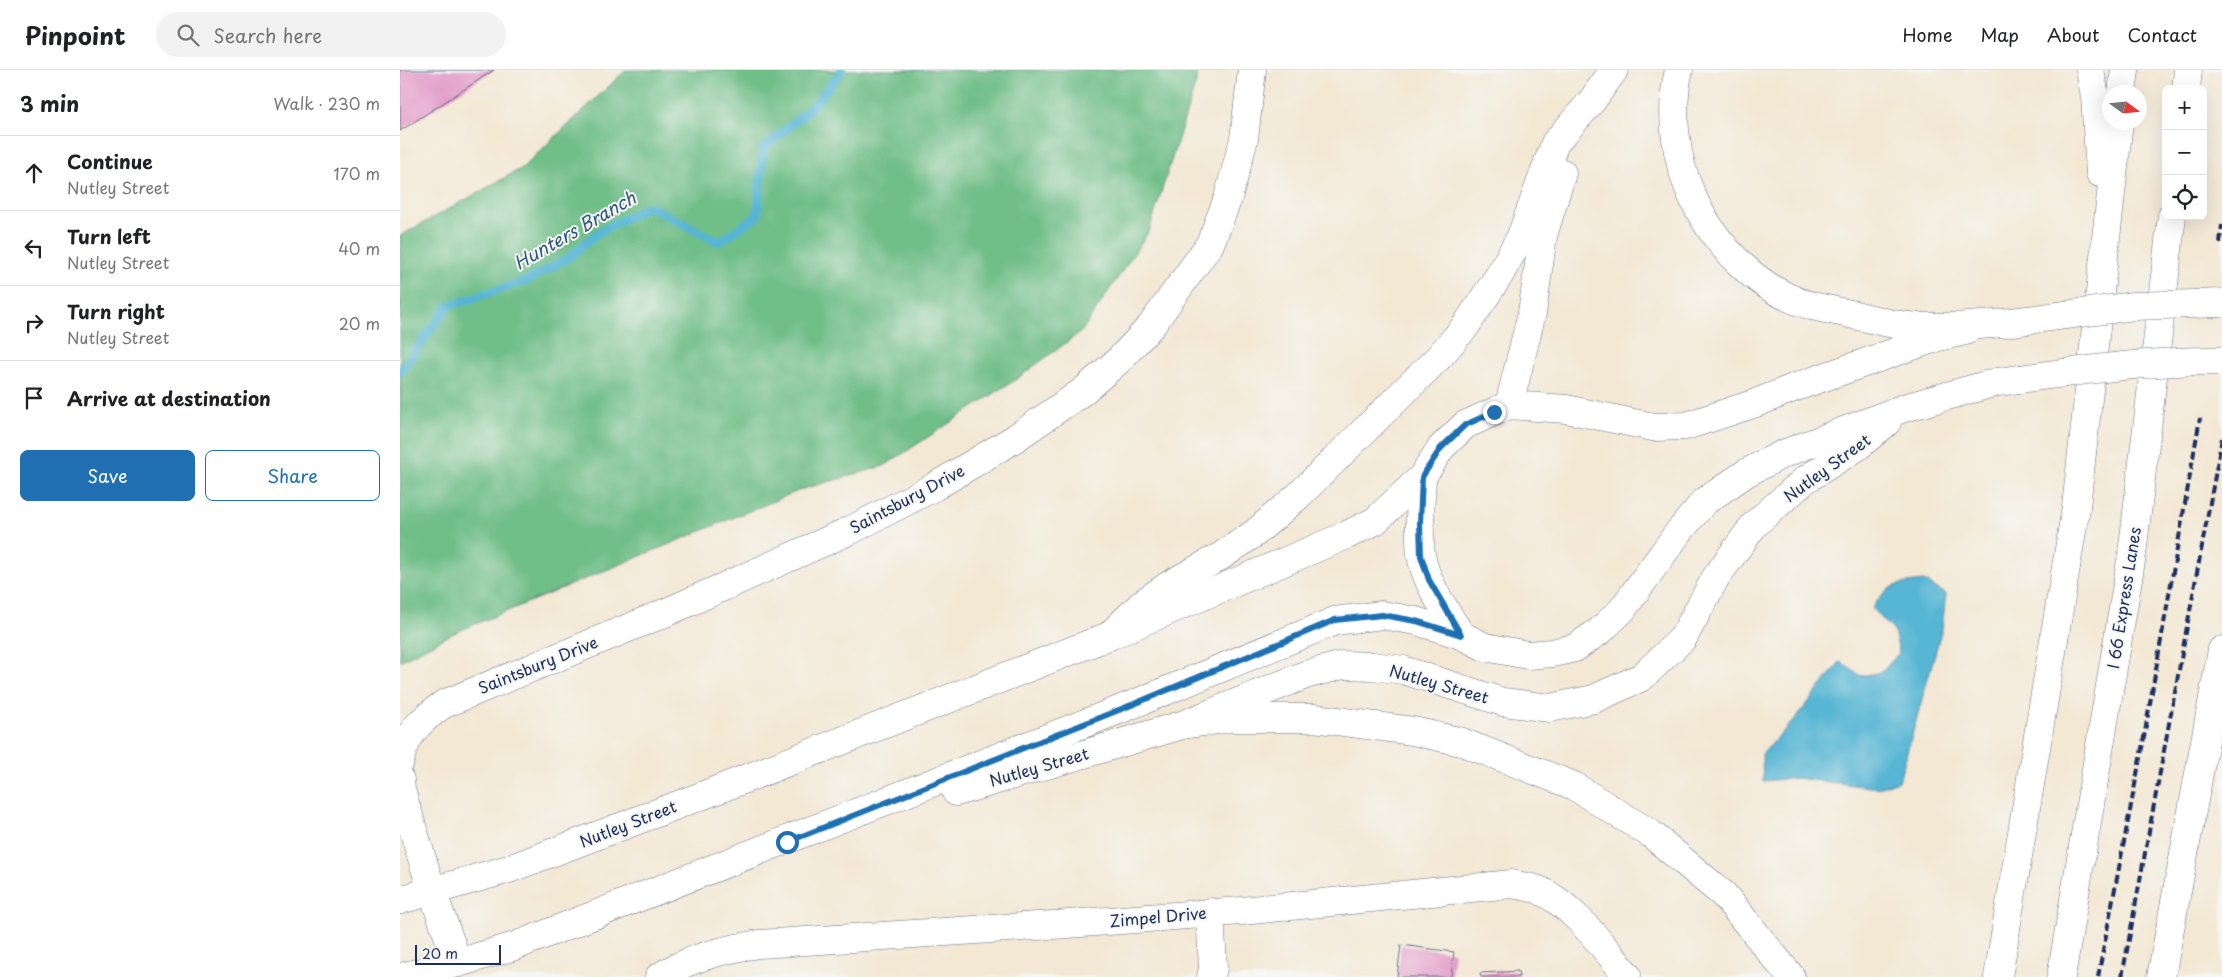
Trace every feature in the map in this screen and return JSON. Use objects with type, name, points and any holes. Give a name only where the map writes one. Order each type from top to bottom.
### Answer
[{"type":"main road","name":"Saintsbury Drive","points":[[400,761],[402,749],[413,729],[425,716],[444,704],[666,612],[851,530],[934,487],[1014,439],[1082,392],[1118,361],[1151,326],[1210,244],[1228,198],[1244,139],[1252,70]]},
{"type":"main road","points":[[1109,636],[1144,603],[1256,533],[1298,496],[1438,358],[1465,328],[1500,274],[1521,236],[1555,142],[1590,102],[1614,70]]},
{"type":"main road","points":[[1679,70],[1674,109],[1677,145],[1686,183],[1701,215],[1721,244],[1746,269],[1776,291],[1811,306],[1896,324],[1958,326],[2004,323]]},
{"type":"main road","points":[[2090,70],[2096,96],[2102,266]]},
{"type":"main road","points":[[2123,85],[2125,70]]},
{"type":"main road","points":[[2186,85],[2188,70]]},
{"type":"main road","points":[[1509,405],[1532,314],[1543,236],[1566,159],[1590,102]]},
{"type":"main road","points":[[1998,977],[2076,507],[2118,130]]},
{"type":"main road","name":"I 66 Express Lanes","points":[[2061,977],[2132,555],[2172,220]]},
{"type":"main road","name":"Nutley Street","points":[[400,900],[509,869],[1109,636],[1347,535],[1376,521],[1422,477],[1441,448],[1465,425],[1509,405],[1566,409],[1652,427],[1686,426],[1756,403],[1938,337],[2004,323],[2134,306],[2222,303]]},
{"type":"main road","name":"Nutley Street","points":[[400,977],[461,970],[515,946],[787,842],[1134,704],[1335,620],[1382,615],[1416,621],[1461,635],[1485,647],[1528,655],[1576,648],[1601,630],[1622,610],[1678,533],[1704,502],[1746,473],[1783,454],[1904,408],[1997,382],[2099,368],[2184,360],[2222,361]]},
{"type":"main road","name":"Nutley Street","points":[[787,842],[1182,725],[1305,675],[1343,665],[1403,670],[1512,703],[1550,708],[1594,698],[1642,677],[1683,638],[1716,578],[1754,525],[1805,480],[1857,447],[1904,408]]},
{"type":"main road","points":[[1422,477],[1421,556],[1429,580],[1461,635]]},
{"type":"main road","points":[[2161,977],[2222,650]]},
{"type":"main road","points":[[1182,725],[1233,718],[1314,718],[1412,731],[1462,742],[1574,786],[1651,834],[1724,895],[1791,977]]},
{"type":"main road","points":[[400,780],[401,790],[432,891],[461,970]]},
{"type":"main road","name":"Zimpel Drive","points":[[660,977],[696,958],[735,947],[759,944],[1251,910],[1512,884],[1538,889],[1559,902],[1578,920],[1626,976]]},
{"type":"main road","points":[[1210,912],[1213,968],[1211,977]]},
{"type":"green space","points":[[626,70],[1198,70],[1197,79],[1149,231],[1082,331],[1018,378],[884,466],[803,489],[454,633],[400,661],[400,236],[522,168]]},
{"type":"water","points":[[1924,581],[1946,594],[1942,629],[1899,781],[1878,788],[1796,778],[1763,781],[1762,754],[1796,718],[1840,662],[1861,676],[1882,672],[1899,653],[1894,631],[1872,609],[1883,594],[1893,587]]},
{"type":"building","points":[[400,70],[494,70],[400,131]]},
{"type":"building","points":[[1401,945],[1454,952],[1451,977],[1397,977]]},
{"type":"building","points":[[1518,971],[1519,977],[1481,977],[1480,973]]},
{"type":"waterway","name":"Hunters Branch","points":[[400,372],[448,306],[526,281],[568,258],[599,232],[649,206],[719,242],[757,216],[763,149],[815,104],[842,70]]},
{"type":"railway","points":[[2220,243],[2222,225]]},
{"type":"railway","points":[[2098,977],[2143,743],[2200,418]]},
{"type":"railway","points":[[2122,977],[2222,438]]},
{"type":"route","points":[[787,842],[1134,704],[1335,620],[1382,615],[1416,621],[1461,635],[1429,580],[1421,556],[1422,477],[1441,448],[1465,425],[1494,412]]}]
